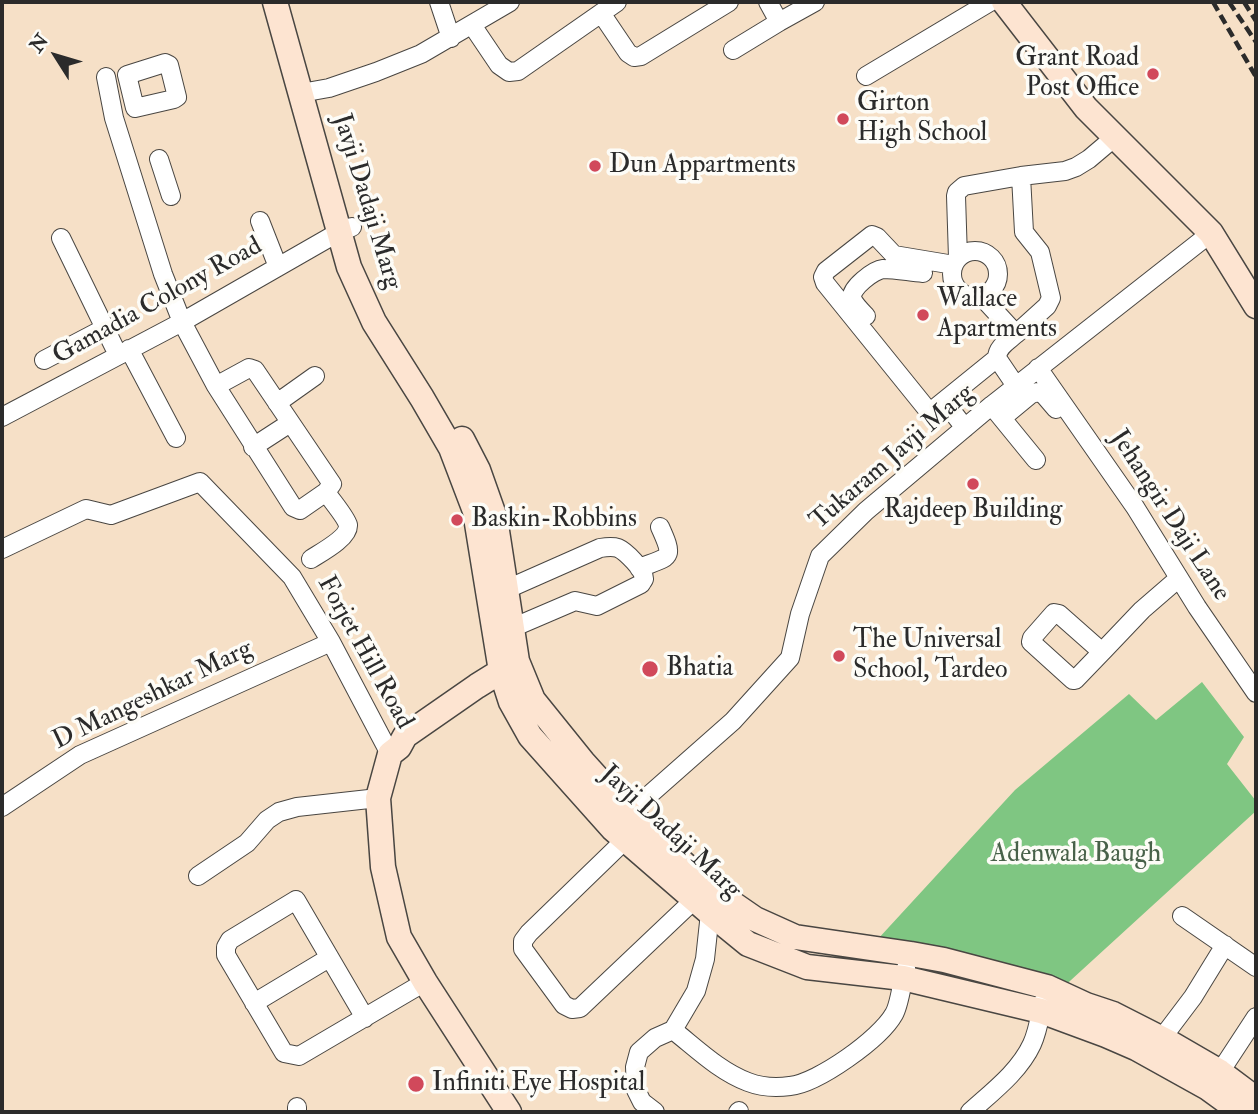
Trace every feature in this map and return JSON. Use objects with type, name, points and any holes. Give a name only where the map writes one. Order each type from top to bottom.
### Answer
[{"type":"main road","name":"Javji Dadaji Marg","points":[[275,2],[308,92]]},
{"type":"main road","name":"Javji Dadaji Marg","points":[[293,2],[308,92],[326,161],[345,230],[357,245],[379,317],[429,393],[495,518],[512,628],[511,672]]},
{"type":"main road","points":[[1004,2],[1086,108],[1211,233],[1256,306]]},
{"type":"main road","name":"Javji Dadaji Marg","points":[[470,474],[475,511],[511,672],[583,762],[622,827],[702,906],[748,944],[807,967],[1044,999]]},
{"type":"main road","points":[[509,1112],[399,937],[383,867],[378,798],[394,750],[405,736],[422,730],[511,672]]},
{"type":"main road","name":"Javji Dadaji Marg","points":[[622,827],[755,919],[795,937],[944,960],[1083,1015],[1113,1014],[1241,1112]]},
{"type":"main road","name":"Javji Dadaji Marg","points":[[1155,1047],[1220,1072],[1256,1099]]},
{"type":"street","points":[[439,2],[450,38]]},
{"type":"street","points":[[472,25],[499,65],[509,72],[518,71],[617,2]]},
{"type":"street","points":[[601,13],[628,53],[634,57],[641,56],[729,2]]},
{"type":"street","points":[[768,2],[779,22]]},
{"type":"street","points":[[733,50],[815,2]]},
{"type":"street","points":[[866,76],[990,2]]},
{"type":"street","points":[[308,92],[329,88],[421,54],[505,3]]},
{"type":"street","points":[[106,77],[114,118],[163,274],[182,322],[216,386],[293,507],[300,510],[326,492],[332,484],[252,368],[216,386]]},
{"type":"street","points":[[110,99],[130,92]]},
{"type":"street","points":[[956,262],[956,196],[964,186],[1065,171],[1089,159],[1115,136]]},
{"type":"street","points":[[159,159],[172,196]]},
{"type":"street","points":[[956,262],[894,255],[872,235],[826,271],[823,278],[931,411],[997,358],[999,349],[1047,306],[1051,298],[1040,252],[1024,232],[1021,176]]},
{"type":"street","points":[[136,188],[165,177]]},
{"type":"street","points":[[260,221],[278,267]]},
{"type":"street","name":"Gamadia Colony Road","points":[[2,417],[182,322],[345,230]]},
{"type":"street","name":"Tukaram Javji Marg","points":[[702,906],[580,1008],[572,1009],[564,1005],[523,949],[523,941],[529,933],[622,827],[733,721],[790,658],[800,614],[820,556],[866,512],[965,428],[997,412],[1016,386],[1211,233]]},
{"type":"street","points":[[61,239],[105,328],[124,352],[176,438]]},
{"type":"street","points":[[981,251],[995,263],[997,280],[993,288],[981,296],[970,297],[955,287],[952,270],[962,254],[981,251]]},
{"type":"street","points":[[923,273],[879,269],[855,288],[852,298],[965,428]]},
{"type":"street","points":[[981,296],[1016,334]]},
{"type":"street","points":[[44,360],[105,328]]},
{"type":"street","points":[[66,349],[80,375]]},
{"type":"street","points":[[997,358],[1016,386]]},
{"type":"street","points":[[1038,368],[1038,392]]},
{"type":"street","name":"Jehangir Daji Lane","points":[[1038,368],[1135,507],[1197,607],[1256,693]]},
{"type":"street","points":[[277,403],[315,376]]},
{"type":"street","points":[[1036,460],[997,412],[1038,392],[1044,395],[1066,422],[1074,419]]},
{"type":"street","points":[[253,446],[290,423]]},
{"type":"street","name":"Forjet Hill Road","points":[[2,549],[86,509],[111,515],[200,482],[292,577],[394,750]]},
{"type":"street","points":[[311,559],[344,536],[348,529],[347,522],[326,492]]},
{"type":"street","points":[[639,568],[666,558],[669,553],[670,548],[660,527]]},
{"type":"street","points":[[505,590],[600,548],[617,548],[624,552],[644,576],[641,584],[601,605],[575,601],[512,628]]},
{"type":"street","points":[[1102,652],[1179,578]]},
{"type":"street","name":"D Mangeshkar Marg","points":[[2,807],[80,755],[331,642]]},
{"type":"street","points":[[198,876],[247,843],[267,820],[279,812],[297,807],[378,798]]},
{"type":"street","points":[[365,1018],[296,900],[230,940],[226,947],[226,955],[284,1053],[299,1056],[365,1018],[425,982]]},
{"type":"street","points":[[655,1112],[642,1102],[636,1090],[635,1067],[639,1052],[655,1038],[673,1030],[696,991],[705,959],[702,906]]},
{"type":"street","points":[[1182,916],[1256,967]]},
{"type":"street","points":[[1155,1047],[1226,945]]},
{"type":"street","points":[[673,1030],[726,1071],[748,1082],[768,1087],[792,1086],[816,1077],[857,1051],[878,1033],[895,1013],[911,954]]},
{"type":"street","points":[[254,1003],[329,958]]},
{"type":"street","points":[[970,1112],[1024,1059],[1033,1042],[1044,999]]},
{"type":"street","points":[[1220,1072],[1256,1017]]},
{"type":"green space","name":"Adenwala Baugh","points":[[1202,682],[1244,737],[1227,764],[1256,801],[1256,811],[1059,991],[866,952],[1015,790],[1129,694],[1156,720]]},
{"type":"railway","points":[[1213,2],[1256,77]]},
{"type":"railway","points":[[1229,2],[1256,42]]},
{"type":"railway","points":[[1244,2],[1256,21]]},
{"type":"place","name":"Grant Road Post Office","points":[[1153,74]]},
{"type":"place","name":"Girton High School","points":[[843,119]]},
{"type":"place","name":"Dun Appartments","points":[[595,166]]},
{"type":"place","name":"Wallace Apartments","points":[[923,315]]},
{"type":"place","name":"Rajdeep Building","points":[[973,484]]},
{"type":"place","name":"Baskin-Robbins","points":[[457,520]]},
{"type":"place","name":"The Universal School, Tardeo","points":[[839,656]]},
{"type":"place","name":"Bhatia","points":[[650,669]]},
{"type":"place","name":"Infiniti Eye Hospital","points":[[416,1084]]}]
